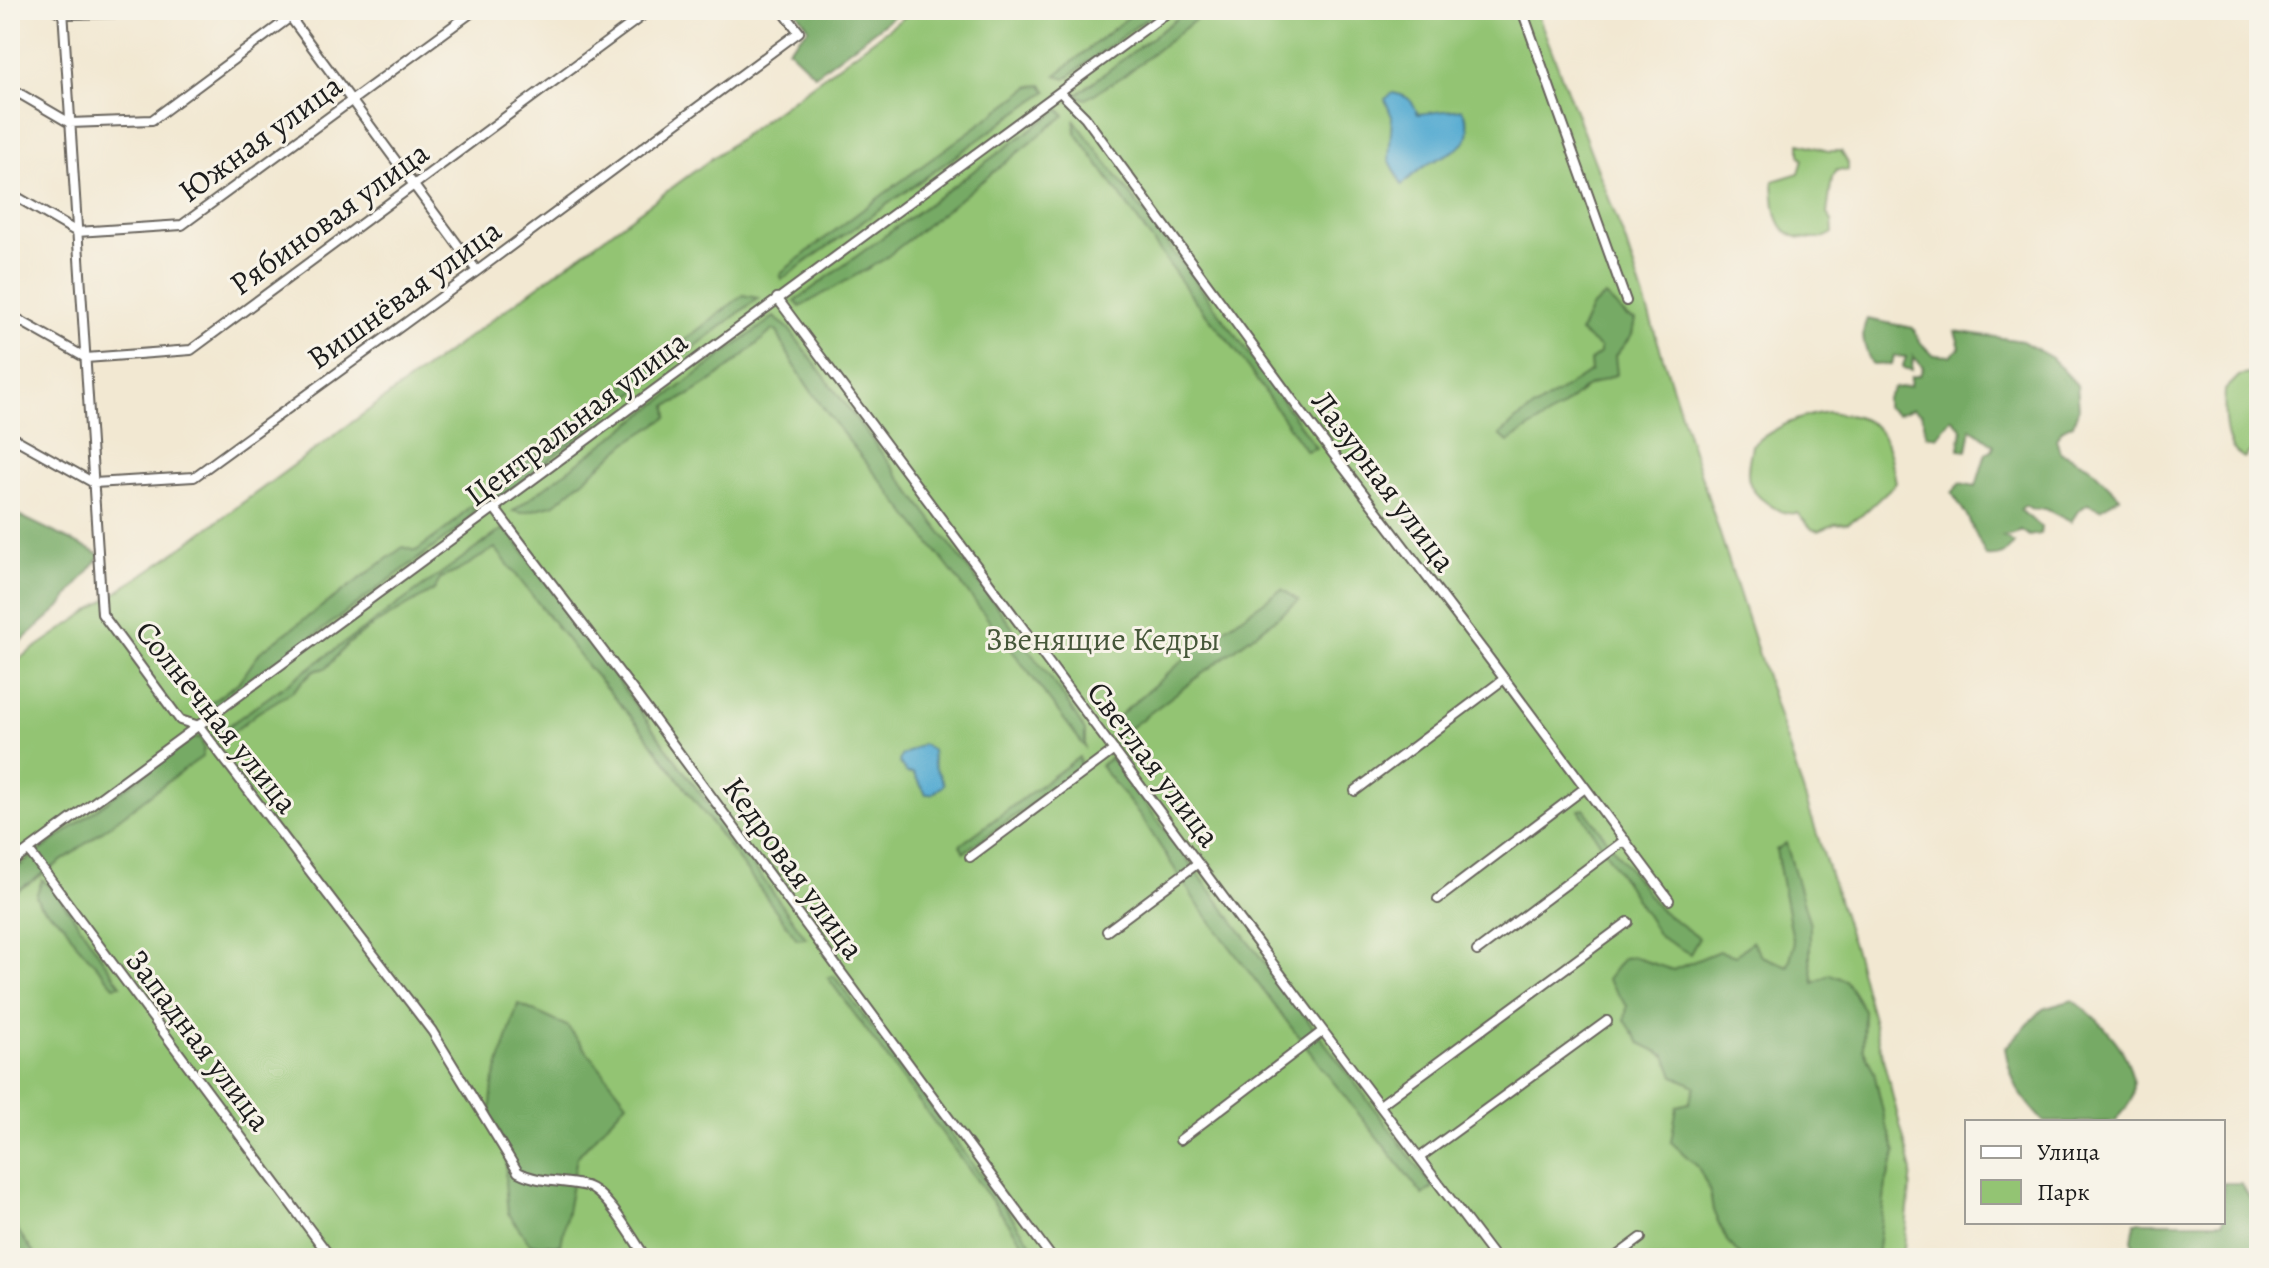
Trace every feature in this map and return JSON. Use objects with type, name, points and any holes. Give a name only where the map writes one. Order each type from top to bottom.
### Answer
[{"type":"street","points":[[60,11],[122,13],[125,10]]},
{"type":"street","points":[[10,88],[70,123],[152,120],[287,14],[300,10]]},
{"type":"street","name":"Южная улица","points":[[77,232],[182,225],[475,10]]},
{"type":"street","name":"Рябиновая улица","points":[[86,358],[191,350],[650,10]]},
{"type":"street","name":"Вишнёвая улица","points":[[94,483],[194,477],[799,32],[782,10]]},
{"type":"street","name":"Центральная улица","points":[[10,864],[1171,10]]},
{"type":"street","points":[[1522,10],[1626,301]]},
{"type":"street","name":"Солнечная улица","points":[[60,11],[102,614],[180,720],[199,726],[432,1031],[518,1172],[529,1178],[589,1187],[601,1194],[646,1258]]},
{"type":"street","points":[[287,14],[477,271]]},
{"type":"street","name":"Лазурная улица","points":[[1060,92],[1085,117],[1299,409],[1669,900]]},
{"type":"street","points":[[10,193],[77,232]]},
{"type":"street","name":"Светлая улица","points":[[777,298],[1495,1258]]},
{"type":"street","points":[[10,315],[86,358]]},
{"type":"street","points":[[10,436],[94,483]]},
{"type":"street","name":"Кедровая улица","points":[[495,509],[644,705],[1052,1258]]},
{"type":"street","points":[[1355,791],[1504,679]]},
{"type":"street","points":[[970,857],[1114,750]]},
{"type":"street","points":[[1438,899],[1585,788]]},
{"type":"street","points":[[1477,951],[1625,840]]},
{"type":"street","name":"Западная улица","points":[[29,851],[331,1258]]},
{"type":"street","points":[[1107,931],[1198,863]]},
{"type":"street","points":[[1380,1105],[1628,922]]},
{"type":"street","points":[[1419,1158],[1607,1021]]},
{"type":"street","points":[[1180,1140],[1323,1031]]},
{"type":"street","points":[[1614,1258],[1641,1238]]},
{"type":"green space","points":[[796,10],[902,10],[815,75],[788,49],[809,28]]},
{"type":"green space","name":"Звенящие Кедры","points":[[914,10],[1536,10],[1625,240],[1857,958],[1912,1171],[1903,1258],[10,1258],[10,665],[170,556]]},
{"type":"green space","points":[[1137,10],[1158,10],[1065,79],[1056,75]]},
{"type":"green space","points":[[1188,10],[1208,10],[1125,75],[1086,99],[1076,95]]},
{"type":"green space","points":[[1042,85],[1047,91],[782,279],[780,275],[787,268],[878,198],[1031,86]]},
{"type":"green space","points":[[1059,109],[1065,115],[883,260],[800,307],[795,301]]},
{"type":"green space","points":[[1074,119],[1316,448],[1306,451],[1232,345],[1195,301],[1076,133]]},
{"type":"green space","points":[[1800,143],[1828,151],[1841,151],[1848,163],[1848,171],[1837,170],[1832,178],[1827,214],[1832,221],[1833,233],[1822,238],[1793,236],[1781,225],[1775,209],[1773,181],[1799,173],[1803,160]]},
{"type":"green space","points":[[743,295],[758,298],[507,492],[492,500],[491,494],[500,483]]},
{"type":"green space","points":[[1605,296],[1627,317],[1635,320],[1632,335],[1615,356],[1617,374],[1586,387],[1561,408],[1508,442],[1500,435],[1516,420],[1591,371],[1590,361],[1600,353],[1600,348],[1580,332],[1591,308]]},
{"type":"green space","points":[[774,317],[788,328],[1060,691],[1085,731],[1085,747],[831,418],[800,374],[777,331],[773,330],[709,382],[667,406],[668,417],[628,442],[555,504],[522,513],[513,511]]},
{"type":"green space","points":[[1867,319],[1913,328],[1921,343],[1933,355],[1951,356],[1960,348],[1955,331],[2022,341],[2052,358],[2077,385],[2079,408],[2073,424],[2063,429],[2056,438],[2060,452],[2089,466],[2120,497],[2100,509],[2088,504],[2078,511],[2071,522],[2046,509],[2032,509],[2025,505],[2020,510],[2041,527],[2040,534],[2029,536],[2021,530],[2003,536],[2014,543],[2011,547],[2002,554],[1986,556],[1952,493],[1960,483],[1976,486],[1986,453],[1994,445],[1971,428],[1967,451],[1959,450],[1962,429],[1952,418],[1937,437],[1926,435],[1922,414],[1912,409],[1897,414],[1886,407],[1886,399],[1894,388],[1910,386],[1911,377],[1920,375],[1923,367],[1913,356],[1912,370],[1902,368],[1906,357],[1894,356],[1892,364],[1872,365],[1863,337]]},
{"type":"green space","points":[[2259,372],[2259,442],[2244,458],[2233,449],[2227,436],[2225,390],[2239,376]]},
{"type":"green space","points":[[1828,412],[1861,418],[1879,431],[1889,451],[1896,483],[1862,515],[1848,523],[1835,524],[1819,531],[1812,529],[1797,513],[1781,511],[1759,497],[1750,484],[1748,471],[1752,445],[1788,423]]},
{"type":"green space","points":[[470,506],[475,508],[465,524],[211,712],[204,708],[240,681],[260,652],[403,547],[416,551],[450,526]]},
{"type":"green space","points":[[10,511],[101,555],[60,607],[10,651]]},
{"type":"green space","points":[[503,529],[512,536],[806,938],[797,939],[643,731],[495,548],[441,578],[434,590],[369,628],[347,645],[326,668],[313,671],[293,691],[257,713],[226,738],[220,732]]},
{"type":"green space","points":[[1282,589],[1299,601],[1118,737],[1115,719],[1201,645]]},
{"type":"green space","points":[[200,737],[204,748],[202,757],[10,895],[10,873],[192,739]]},
{"type":"green space","points":[[1079,757],[1081,769],[964,852],[960,845]]},
{"type":"green space","points":[[1111,758],[1433,1187],[1423,1195],[1198,905],[1140,815],[1100,766]]},
{"type":"green space","points":[[1584,809],[1659,909],[1699,938],[1690,954],[1660,937],[1579,810]]},
{"type":"green space","points":[[1786,843],[1810,925],[1814,983],[1830,974],[1845,980],[1864,1010],[1863,1048],[1874,1072],[1886,1125],[1896,1152],[1886,1184],[1875,1258],[1842,1258],[1836,1255],[1837,1258],[1743,1258],[1727,1241],[1713,1211],[1710,1191],[1698,1167],[1671,1142],[1677,1106],[1689,1103],[1695,1086],[1674,1076],[1666,1056],[1640,1043],[1625,1020],[1627,1006],[1607,979],[1623,958],[1633,957],[1673,970],[1719,951],[1736,956],[1752,941],[1761,956],[1788,966],[1794,945],[1776,850]]},
{"type":"green space","points":[[42,880],[70,912],[121,985],[114,986],[77,944],[64,924],[40,905],[36,896]]},
{"type":"green space","points":[[834,976],[1042,1258],[1034,1258],[828,978]]},
{"type":"green space","points":[[2073,1000],[2116,1041],[2130,1068],[2133,1082],[2132,1097],[2117,1120],[2042,1120],[2023,1097],[2010,1071],[2005,1048],[2043,1009]]},
{"type":"green space","points":[[518,1004],[567,1026],[627,1102],[577,1157],[561,1245],[530,1244],[508,1213],[505,1183],[507,1150],[490,1115],[493,1084]]},
{"type":"green space","points":[[2225,1183],[2241,1183],[2259,1213],[2259,1258],[2140,1258],[2132,1240],[2135,1224],[2225,1224]]},
{"type":"green space","points":[[10,1219],[37,1258],[21,1258],[10,1244]]},
{"type":"water","points":[[1393,93],[1409,99],[1418,114],[1462,109],[1469,131],[1462,145],[1424,166],[1402,185],[1389,159],[1392,117],[1385,99]]},
{"type":"water","points":[[922,744],[932,750],[944,785],[932,794],[926,794],[913,773],[907,773],[899,762],[901,756]]}]
